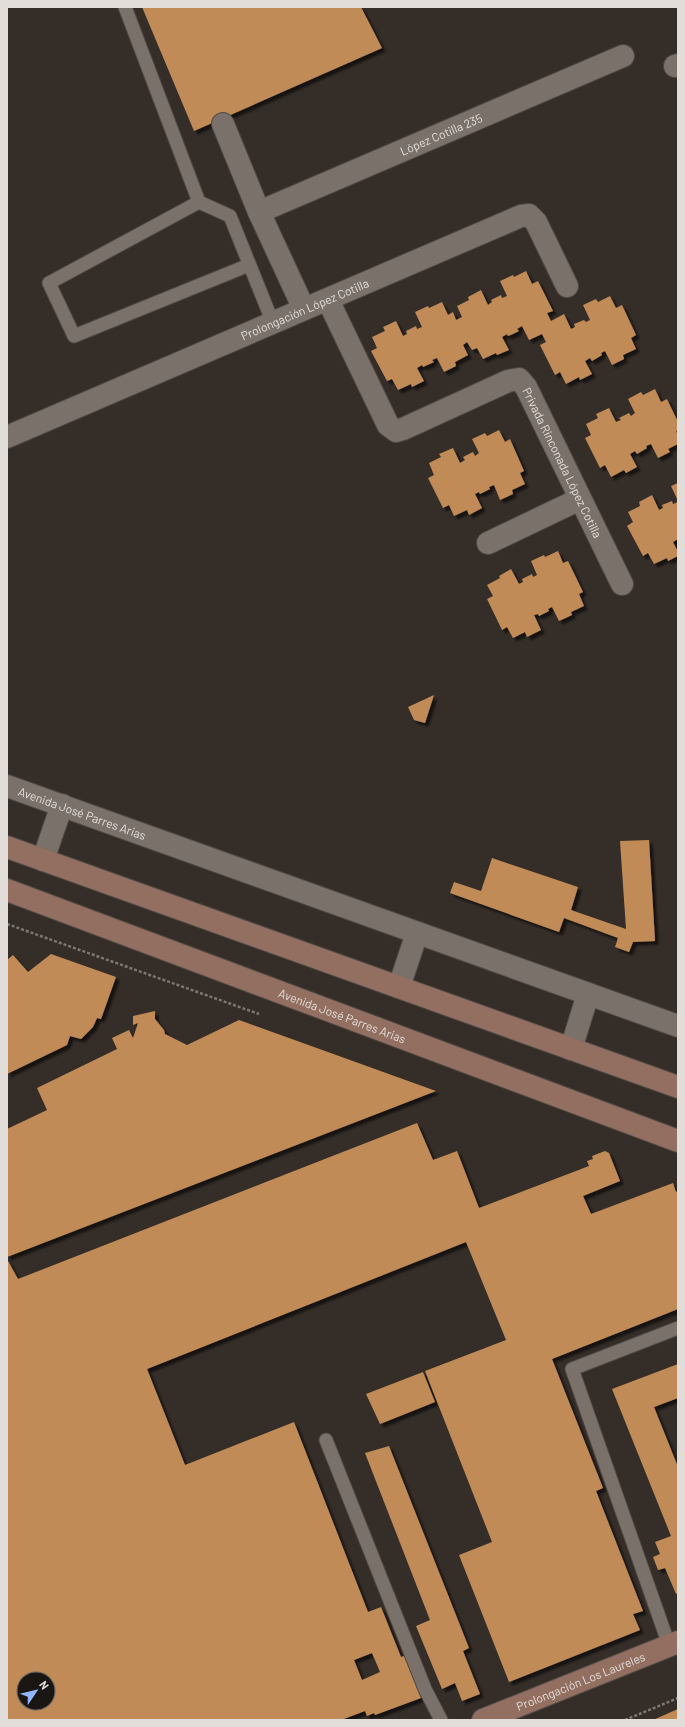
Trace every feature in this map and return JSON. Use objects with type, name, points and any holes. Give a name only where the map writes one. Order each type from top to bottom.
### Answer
[{"type":"main road","points":[[7,847],[678,1087]]},
{"type":"main road","name":"Avenida José Parres Arias","points":[[7,890],[678,1141]]},
{"type":"main road","name":"Prolongación Los Laureles","points":[[483,1720],[673,1643]]},
{"type":"street","name":"López Cotilla 235","points":[[259,212],[623,56]]},
{"type":"street","points":[[223,124],[259,212],[304,309]]},
{"type":"street","name":"Prolongación López Cotilla","points":[[7,437],[521,216],[530,215],[536,222],[567,286]]},
{"type":"street","name":"Privada Rinconada López Cotilla","points":[[328,300],[388,425],[396,430],[403,429],[508,381],[518,379],[526,387],[622,584]]},
{"type":"street","points":[[488,543],[580,499]]},
{"type":"street","name":"Avenida José Parres Arias","points":[[7,786],[678,1026]]},
{"type":"street","points":[[43,860],[62,805]]},
{"type":"street","points":[[399,987],[417,933]]},
{"type":"street","points":[[570,1048],[588,994]]},
{"type":"lane","points":[[125,7],[199,202],[230,216],[273,323]]},
{"type":"lane","points":[[199,202],[49,283],[74,336],[249,265]]},
{"type":"lane","points":[[673,1643],[572,1369],[678,1328]]},
{"type":"lane","points":[[326,1440],[425,1688],[441,1720]]},
{"type":"path","points":[[625,1720],[678,1698]]},
{"type":"building","points":[[142,7],[361,7],[382,48],[194,131]]},
{"type":"building","points":[[526,271],[532,284],[538,281],[553,311],[547,313],[551,321],[564,314],[571,329],[575,327],[574,324],[584,320],[586,322],[590,320],[583,305],[596,299],[598,302],[610,296],[616,308],[622,305],[636,335],[631,338],[636,349],[623,355],[624,359],[612,365],[605,351],[601,353],[602,355],[592,361],[590,358],[585,361],[592,374],[580,380],[579,377],[566,384],[560,372],[555,375],[540,345],[546,342],[542,334],[529,340],[522,326],[517,329],[519,331],[502,337],[509,350],[497,355],[496,353],[483,359],[477,348],[472,350],[467,342],[463,345],[468,355],[455,362],[456,366],[444,372],[437,358],[432,360],[434,362],[417,368],[424,381],[412,387],[411,384],[398,390],[392,379],[387,381],[371,351],[377,348],[372,337],[385,331],[383,327],[396,321],[403,336],[407,334],[406,331],[416,326],[417,329],[422,327],[415,312],[442,302],[448,315],[453,312],[456,320],[462,317],[457,306],[469,300],[468,297],[481,290],[488,305],[492,302],[491,300],[501,295],[502,298],[507,296],[500,281],[513,275],[514,277]]},
{"type":"building","points":[[655,389],[661,402],[667,399],[678,422],[678,430],[676,431],[678,435],[678,444],[668,449],[670,452],[658,458],[651,444],[646,446],[647,448],[637,454],[635,451],[630,454],[637,467],[626,473],[624,470],[611,477],[605,465],[600,468],[585,438],[591,435],[586,424],[598,418],[596,414],[609,408],[616,422],[621,420],[619,418],[629,413],[631,416],[635,413],[628,399],[641,392],[643,395]]},
{"type":"building","points":[[499,430],[505,442],[510,439],[524,471],[520,473],[525,484],[512,490],[513,494],[500,500],[494,485],[489,487],[490,489],[480,494],[479,492],[475,494],[482,508],[469,515],[467,510],[454,516],[449,505],[443,508],[428,478],[434,475],[429,463],[441,457],[439,454],[453,448],[460,463],[465,460],[463,457],[473,452],[475,456],[479,453],[472,439],[485,433],[487,436]]},
{"type":"building","points":[[678,483],[678,501],[671,486]]},
{"type":"building","points":[[652,495],[659,510],[663,508],[662,505],[672,501],[673,504],[678,502],[678,539],[673,542],[678,552],[678,556],[668,561],[667,558],[654,564],[648,553],[643,556],[627,526],[633,522],[628,512],[640,506],[639,502]]},
{"type":"building","points":[[558,551],[563,563],[568,561],[583,592],[579,594],[584,606],[571,612],[572,615],[559,621],[552,607],[548,609],[549,611],[539,616],[538,614],[534,615],[541,630],[527,637],[525,632],[513,638],[507,627],[502,630],[487,599],[493,596],[487,585],[500,578],[499,576],[511,569],[519,584],[523,582],[522,579],[532,574],[533,577],[537,575],[531,561]]},
{"type":"building","points":[[434,695],[425,723],[414,720],[408,707]]},
{"type":"building","points":[[649,840],[655,941],[633,942],[629,952],[615,947],[618,938],[564,918],[559,932],[450,893],[454,882],[481,891],[492,858],[578,887],[571,910],[626,929],[620,841]]},
{"type":"building","points":[[51,954],[116,977],[101,1019],[97,1018],[93,1027],[81,1039],[70,1036],[67,1045],[7,1074],[7,960],[13,955],[28,972]]},
{"type":"building","points":[[155,1011],[155,1019],[164,1030],[165,1034],[187,1045],[239,1020],[436,1091],[7,1257],[7,1129],[47,1110],[37,1088],[117,1049],[112,1038],[129,1030],[133,1038],[138,1023],[133,1025],[133,1016]]},
{"type":"building","points":[[417,1123],[433,1160],[457,1151],[479,1208],[589,1166],[587,1161],[593,1159],[592,1156],[605,1151],[609,1153],[620,1181],[583,1196],[591,1214],[673,1183],[676,1192],[678,1191],[678,1309],[552,1359],[603,1488],[596,1491],[643,1611],[633,1614],[640,1630],[509,1682],[459,1555],[492,1542],[425,1371],[506,1340],[466,1242],[147,1369],[185,1465],[294,1422],[368,1612],[381,1607],[401,1657],[404,1656],[421,1698],[375,1715],[374,1713],[367,1716],[365,1711],[341,1720],[7,1720],[7,1259],[18,1279]],"holes":[[[372,1653],[380,1672],[362,1680],[354,1660]]]},
{"type":"building","points":[[678,1364],[678,1398],[654,1407],[678,1467],[678,1593],[676,1594],[665,1568],[658,1570],[653,1557],[660,1554],[655,1542],[671,1536],[612,1389]]},
{"type":"building","points":[[423,1372],[435,1402],[380,1424],[366,1394]]},
{"type":"building","points":[[389,1446],[469,1648],[463,1651],[480,1694],[462,1701],[455,1683],[442,1689],[416,1626],[430,1620],[365,1453]]},
{"type":"building","points":[[678,1709],[678,1720],[653,1720]]}]
